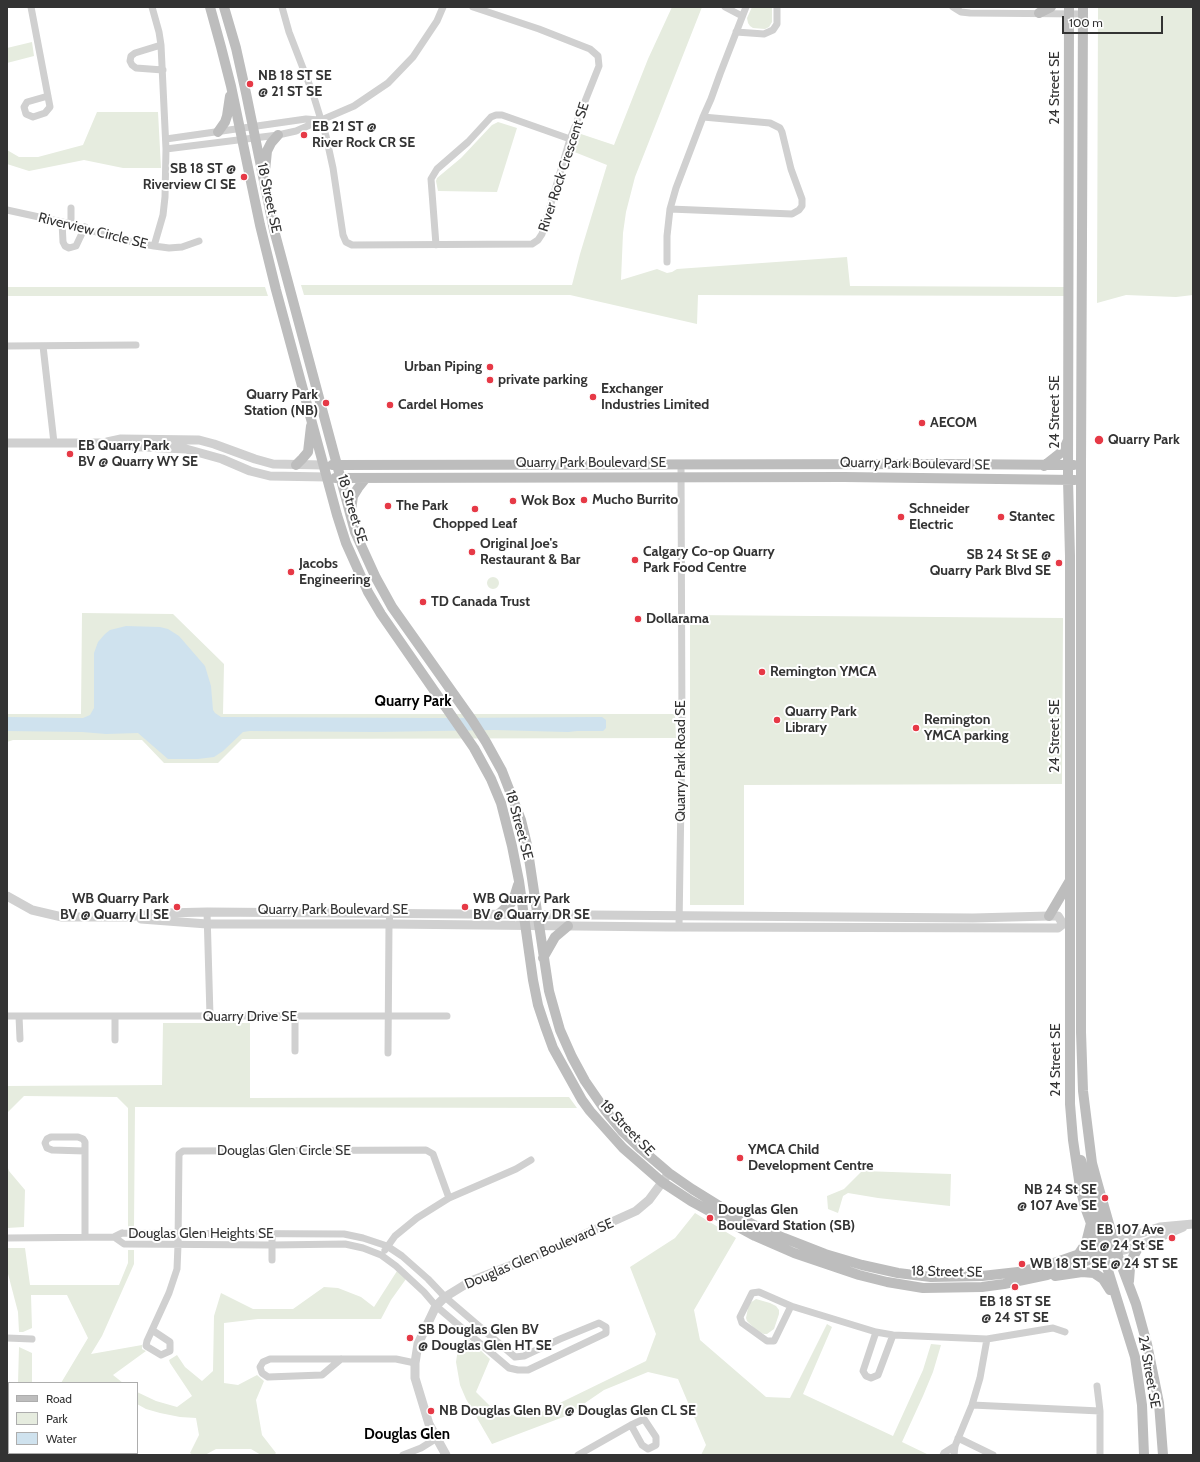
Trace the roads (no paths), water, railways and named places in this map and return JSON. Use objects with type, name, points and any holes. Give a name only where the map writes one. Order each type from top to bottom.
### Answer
[{"type":"main road","name":"18 Street SE","points":[[210,7],[230,86],[272,276],[346,543],[368,592],[404,648],[470,742],[491,779],[501,803],[509,829],[519,881],[538,1005],[545,1026],[562,1063],[582,1100],[623,1148],[662,1182],[718,1217],[755,1236],[794,1253],[852,1273],[887,1282],[923,1288],[976,1288],[1047,1275],[1106,1247]]},
{"type":"main road","name":"18 Street SE","points":[[224,7],[236,48],[274,230],[350,514],[364,552],[392,607],[472,720],[502,771],[522,820],[539,920],[543,958],[549,991],[560,1030],[585,1081],[605,1110],[622,1131],[669,1173],[721,1207],[777,1236],[825,1254],[862,1265],[898,1273],[957,1278],[1018,1272],[1051,1264],[1106,1247],[1117,1252]]},
{"type":"main road","points":[[1039,13],[1051,7]]},
{"type":"main road","name":"24 Street SE","points":[[1069,10],[1068,480],[1070,556],[1070,880],[1066,924],[1070,1096],[1073,1140],[1080,1187],[1091,1223],[1106,1247],[1117,1252],[1136,1304],[1147,1344],[1159,1403],[1163,1455]]},
{"type":"main road","name":"24 Street SE","points":[[1083,10],[1081,465],[1081,1032],[1083,1091],[1092,1163],[1106,1247],[1121,1312],[1135,1357],[1142,1405],[1144,1455]]},
{"type":"main road","points":[[218,132],[228,116],[230,86]]},
{"type":"main road","points":[[264,181],[267,151],[271,143],[278,135]]},
{"type":"main road","points":[[296,465],[308,452],[311,416]]},
{"type":"main road","points":[[1044,466],[1063,451],[1069,438]]},
{"type":"main road","name":"Quarry Park Boulevard SE","points":[[324,465],[1081,465]]},
{"type":"main road","name":"Quarry Park Boulevard SE","points":[[327,477],[849,477],[1081,480]]},
{"type":"main road","points":[[350,514],[353,496],[366,478]]},
{"type":"main road","points":[[1049,916],[1070,880]]},
{"type":"main road","points":[[500,914],[514,898],[519,881]]},
{"type":"main road","points":[[543,958],[555,937],[568,926]]},
{"type":"main road","points":[[1073,1140],[1080,1153],[1106,1247]]},
{"type":"main road","points":[[1078,1255],[1086,1243],[1091,1223]]},
{"type":"main road","points":[[1129,1285],[1130,1268],[1133,1257],[1139,1246]]},
{"type":"main road","points":[[1047,1275],[1056,1276],[1082,1272],[1094,1273],[1103,1279],[1121,1312]]},
{"type":"street","points":[[32,7],[48,96]]},
{"type":"street","name":"Riverview Circle SE","points":[[7,210],[85,227],[118,239],[154,246],[163,215],[165,197],[166,139],[161,45],[152,7]]},
{"type":"street","points":[[282,7],[289,32],[321,120]]},
{"type":"street","points":[[166,149],[278,135],[307,127],[354,106],[388,83],[413,57],[437,21],[443,7]]},
{"type":"street","name":"River Rock Crescent SE","points":[[321,120],[332,161],[343,235],[346,242],[352,245],[528,245],[536,243],[542,234],[570,139],[599,66],[598,56],[590,49],[539,28],[473,7]]},
{"type":"street","points":[[725,7],[742,16]]},
{"type":"street","points":[[667,262],[667,236],[670,210],[676,188],[746,7]]},
{"type":"street","points":[[736,32],[764,34],[772,30],[777,24],[777,7]]},
{"type":"street","points":[[953,7],[962,12],[970,13],[1039,13],[1083,10]]},
{"type":"street","points":[[161,45],[135,53],[130,61],[136,68],[163,70]]},
{"type":"street","points":[[436,245],[431,179],[437,169],[468,142],[491,117],[502,115],[570,139]]},
{"type":"street","points":[[670,210],[792,214],[799,210],[802,206],[802,199],[791,169],[780,128],[770,124],[703,117]]},
{"type":"street","points":[[166,139],[306,119],[321,120]]},
{"type":"street","points":[[70,208],[71,224]]},
{"type":"street","points":[[62,222],[63,242],[65,246],[69,248],[76,246],[85,227]]},
{"type":"street","points":[[154,246],[169,248],[182,247],[199,241]]},
{"type":"street","points":[[7,346],[136,346]]},
{"type":"street","points":[[43,346],[54,442]]},
{"type":"street","name":"Quarry Park Boulevard SE","points":[[106,443],[121,439],[199,440],[273,464],[324,465]]},
{"type":"street","name":"Quarry Park Boulevard SE","points":[[7,443],[106,443],[121,446],[186,449],[222,459],[250,471],[270,476],[327,477]]},
{"type":"street","name":"Quarry Park Road SE","points":[[679,927],[682,732],[681,465]]},
{"type":"street","name":"Quarry Park Boulevard SE","points":[[7,896],[32,910],[62,917],[126,917],[164,913],[207,912],[390,913],[523,914],[539,920]]},
{"type":"street","points":[[207,912],[210,1016]]},
{"type":"street","points":[[388,1052],[390,913]]},
{"type":"street","points":[[678,916],[973,918],[1058,916],[1066,924],[1058,928],[679,927],[568,926],[539,920],[678,916]]},
{"type":"street","points":[[836,916],[836,928]]},
{"type":"street","name":"Quarry Park Boulevard SE","points":[[126,917],[207,924],[525,926],[539,920]]},
{"type":"street","name":"Quarry Drive SE","points":[[7,1016],[447,1016]]},
{"type":"street","points":[[19,1016],[20,1039]]},
{"type":"street","points":[[115,1016],[115,1040]]},
{"type":"street","points":[[295,1017],[295,1051]]},
{"type":"street","points":[[85,1151],[52,1150],[47,1148],[45,1143],[47,1139],[51,1137],[78,1137],[83,1139],[85,1142],[85,1151],[85,1236]]},
{"type":"street","name":"Douglas Glen Circle SE","points":[[152,1330],[170,1293],[177,1268],[179,1154],[183,1151],[426,1150],[433,1154],[449,1198]]},
{"type":"street","points":[[381,1255],[395,1236],[417,1218],[449,1198],[516,1169],[531,1160]]},
{"type":"street","name":"Douglas Glen Boulevard SE","points":[[446,1455],[428,1424],[415,1378],[415,1363],[418,1344],[436,1306],[445,1297],[471,1281],[543,1253],[636,1211],[649,1200],[669,1173]]},
{"type":"street","points":[[1106,1247],[1160,1227],[1190,1224]]},
{"type":"street","points":[[1117,1252],[1139,1246],[1170,1234],[1190,1224]]},
{"type":"street","name":"Douglas Glen Heights SE","points":[[509,1368],[436,1306],[424,1292],[396,1266],[381,1255],[363,1248],[345,1244],[124,1244],[114,1237],[122,1233],[344,1234],[363,1238],[387,1246],[402,1256],[428,1279],[445,1297],[515,1357]]},
{"type":"street","points":[[272,1234],[272,1260]]},
{"type":"street","points":[[7,1238],[85,1236],[114,1237]]},
{"type":"street","points":[[791,1306],[774,1341],[766,1342],[742,1323],[740,1317],[752,1293],[759,1292],[791,1306],[876,1332],[893,1335],[987,1339],[1053,1328],[1065,1332]]},
{"type":"street","points":[[599,1323],[606,1327],[606,1333],[528,1370],[509,1368],[515,1357],[524,1356],[560,1339],[599,1323]]},
{"type":"street","points":[[876,1332],[863,1371],[866,1376],[871,1378],[878,1375],[893,1335]]},
{"type":"street","points":[[7,1338],[32,1339]]},
{"type":"street","points":[[560,1339],[566,1351]]},
{"type":"street","points":[[954,1455],[955,1446],[972,1405],[980,1378],[987,1339]]},
{"type":"street","points":[[341,1359],[322,1375],[268,1376],[262,1373],[260,1367],[263,1362],[270,1359],[341,1359],[396,1359],[415,1363]]},
{"type":"street","points":[[1097,1386],[1100,1411],[1100,1455]]},
{"type":"street","points":[[972,1405],[1100,1411]]},
{"type":"street","points":[[578,1455],[631,1425]]},
{"type":"street","points":[[403,1455],[422,1448],[437,1438]]},
{"type":"street","points":[[958,1438],[993,1455]]},
{"type":"street","points":[[943,1455],[955,1446]]},
{"type":"water","points":[[126,626],[160,627],[168,629],[179,636],[205,666],[211,686],[213,710],[221,717],[602,717],[606,720],[606,728],[603,731],[568,732],[494,730],[376,732],[250,731],[243,732],[223,751],[214,757],[198,759],[168,759],[138,733],[106,734],[82,732],[7,731],[7,717],[83,718],[90,715],[94,708],[94,653],[98,642],[110,630]]},
{"type":"place","name":"NB 18 ST SE @ 21 ST SE","points":[[250,84]]},
{"type":"place","name":"EB 21 ST @ River Rock CR SE","points":[[304,135]]},
{"type":"place","name":"SB 18 ST @ Riverview CI SE","points":[[244,177]]},
{"type":"place","name":"Urban Piping","points":[[490,367]]},
{"type":"place","name":"private parking","points":[[490,380]]},
{"type":"place","name":"Exchanger Industries Limited","points":[[593,397]]},
{"type":"place","name":"Quarry Park Station (NB)","points":[[326,403]]},
{"type":"place","name":"Cardel Homes","points":[[390,405]]},
{"type":"place","name":"AECOM","points":[[922,423]]},
{"type":"place","name":"Quarry Park","points":[[1099,440]]},
{"type":"place","name":"EB Quarry Park BV @ Quarry WY SE","points":[[70,454]]},
{"type":"place","name":"Mucho Burrito","points":[[584,500]]},
{"type":"place","name":"Wok Box","points":[[513,501]]},
{"type":"place","name":"The Park","points":[[388,506]]},
{"type":"place","name":"Chopped Leaf","points":[[475,509]]},
{"type":"place","name":"Schneider Electric","points":[[901,517]]},
{"type":"place","name":"Stantec","points":[[1001,517]]},
{"type":"place","name":"Original Joe's Restaurant & Bar","points":[[472,552]]},
{"type":"place","name":"Calgary Co-op Quarry Park Food Centre","points":[[635,560]]},
{"type":"place","name":"SB 24 St SE @ Quarry Park Blvd SE","points":[[1059,563]]},
{"type":"place","name":"Jacobs Engineering","points":[[291,572]]},
{"type":"place","name":"TD Canada Trust","points":[[423,602]]},
{"type":"place","name":"Dollarama","points":[[638,619]]},
{"type":"place","name":"Remington YMCA","points":[[762,672]]},
{"type":"place","name":"Quarry Park Library","points":[[777,720]]},
{"type":"place","name":"Remington YMCA parking","points":[[916,728]]},
{"type":"place","name":"WB Quarry Park BV @ Quarry LI SE","points":[[177,907]]},
{"type":"place","name":"WB Quarry Park BV @ Quarry DR SE","points":[[465,907]]},
{"type":"place","name":"YMCA Child Development Centre","points":[[740,1158]]},
{"type":"place","name":"NB 24 St SE @ 107 Ave SE","points":[[1105,1198]]},
{"type":"place","name":"Douglas Glen Boulevard Station (SB)","points":[[710,1218]]},
{"type":"place","name":"EB 107 Ave SE @ 24 St SE","points":[[1172,1238]]},
{"type":"place","name":"WB 18 ST SE @ 24 ST SE","points":[[1022,1264]]},
{"type":"place","name":"EB 18 ST SE @ 24 ST SE","points":[[1015,1287]]},
{"type":"place","name":"SB Douglas Glen BV @ Douglas Glen HT SE","points":[[410,1338]]},
{"type":"place","name":"NB Douglas Glen BV @ Douglas Glen CL SE","points":[[431,1411]]},
{"type":"district","name":"Quarry Park","points":[[413,702]]},
{"type":"district","name":"Douglas Glen","points":[[407,1435]]}]
